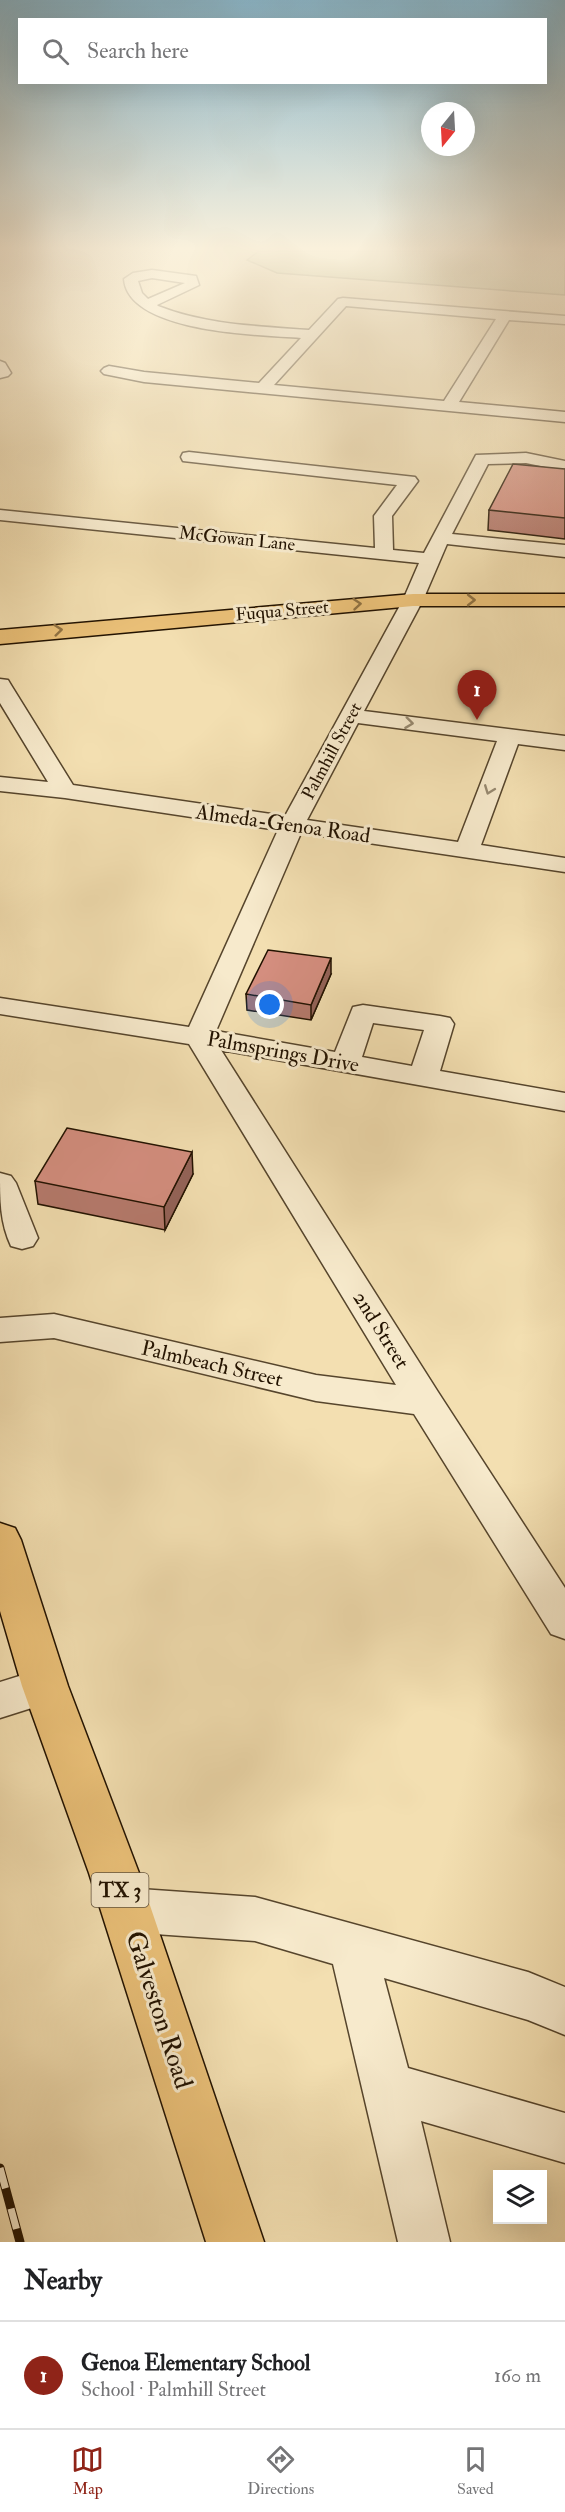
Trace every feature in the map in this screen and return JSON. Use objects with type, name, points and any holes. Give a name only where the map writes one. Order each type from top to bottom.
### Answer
[{"type":"main road","name":"Fuqua Street","points":[[0,637],[411,587],[444,579]]},
{"type":"main road","name":"Fuqua Street","points":[[411,587],[565,600]]},
{"type":"main road","name":"Galveston Road","points":[[0,1540],[22,1693],[126,1910],[235,2242]]},
{"type":"street","points":[[263,388],[293,356]]},
{"type":"street","points":[[449,406],[480,356]]},
{"type":"street","points":[[0,366],[3,373],[0,373]]},
{"type":"street","points":[[109,371],[144,377],[565,417]]},
{"type":"street","points":[[189,457],[409,481],[383,516],[384,554]]},
{"type":"street","points":[[411,587],[430,559],[482,459],[526,458],[565,466]]},
{"type":"street","name":"McGowan Lane","points":[[0,515],[430,559]]},
{"type":"street","points":[[441,538],[565,551]]},
{"type":"street","name":"Palmhill Street","points":[[199,1037],[292,825],[351,716],[411,587]]},
{"type":"street","points":[[0,685],[66,791]]},
{"type":"street","points":[[351,716],[565,743]]},
{"type":"street","points":[[467,851],[510,736]]},
{"type":"street","name":"Almeda-Genoa Road","points":[[0,784],[66,791],[565,865]]},
{"type":"street","name":"Palmsprings Drive","points":[[0,1006],[199,1037],[565,1102]]},
{"type":"street","points":[[345,1063],[363,1013],[440,1024],[423,1077]]},
{"type":"street","name":"2nd Street","points":[[199,1037],[425,1402],[565,1622]]},
{"type":"street","points":[[0,1183],[22,1239]]},
{"type":"street","name":"Palmbeach Street","points":[[0,1330],[54,1326],[315,1388],[425,1402]]},
{"type":"street","points":[[126,1910],[255,1918],[528,1996],[565,2011]]},
{"type":"street","points":[[352,1946],[424,2242]]},
{"type":"street","points":[[388,2087],[565,2138]]},
{"type":"building","points":[[513,464],[565,469],[565,518],[489,510]]},
{"type":"building","points":[[268,950],[331,958],[311,1005],[246,994]]},
{"type":"building","points":[[67,1128],[192,1152],[164,1207],[35,1181]]},
{"type":"railway","points":[[0,2168],[20,2242]]},
{"type":"place","name":"Genoa Elementary School","points":[[477,720]]}]
